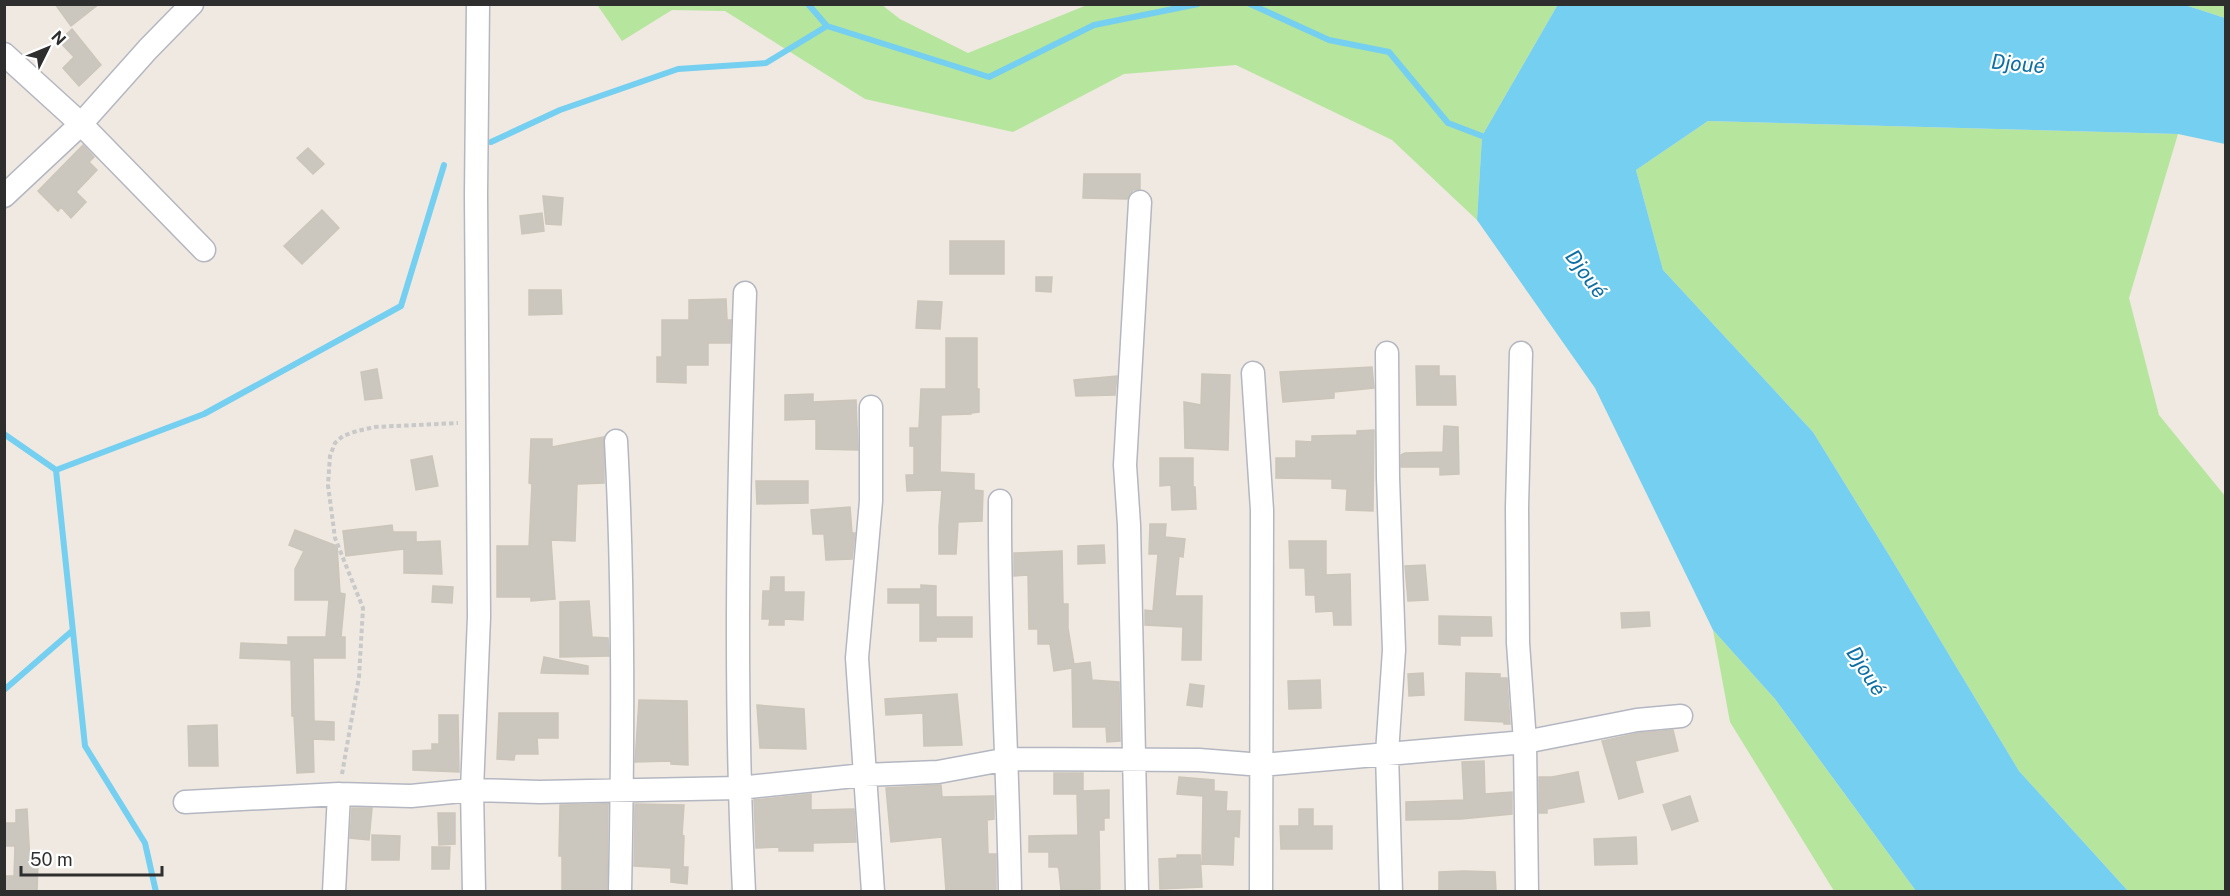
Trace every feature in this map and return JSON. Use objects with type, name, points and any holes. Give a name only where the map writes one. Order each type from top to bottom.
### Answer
[{"type":"street","points":[[4,196],[81,124],[192,4]]},
{"type":"street","points":[[474,891],[472,790],[479,617],[476,423],[478,4]]},
{"type":"street","points":[[4,54],[81,124],[204,250]]},
{"type":"street","points":[[1137,891],[1125,465],[1140,202]]},
{"type":"street","points":[[744,891],[739,788],[738,481],[745,293]]},
{"type":"street","points":[[1387,353],[1388,478],[1394,650],[1388,753],[1391,891]]},
{"type":"street","points":[[1521,353],[1517,507],[1518,643],[1525,742],[1527,891]]},
{"type":"street","points":[[1253,373],[1262,510],[1261,891]]},
{"type":"street","points":[[871,407],[871,501],[856,658],[873,891]]},
{"type":"street","points":[[616,441],[620,530],[622,789],[620,891]]},
{"type":"street","points":[[1000,501],[999,575],[1008,759],[1010,891]]},
{"type":"street","points":[[185,802],[339,794],[411,796],[472,790],[540,792],[739,788],[864,775],[938,772],[1008,759],[1199,760],[1262,765],[1525,742],[1637,720],[1681,716]]},
{"type":"street","points":[[334,891],[339,794]]},
{"type":"path","points":[[339,794],[359,677],[363,608],[335,538],[328,485],[330,456],[335,443],[343,436],[357,431],[375,427],[476,423]]},
{"type":"green space","points":[[599,4],[882,5],[900,19],[968,53],[1087,5],[1561,5],[1557,6],[1482,136],[1477,220],[1392,140],[1236,65],[1124,74],[1013,132],[865,99],[725,11],[672,10],[622,41],[598,6]]},
{"type":"green space","points":[[2185,5],[2225,5],[2225,18]]},
{"type":"green space","points":[[1708,121],[2178,134],[2129,298],[2159,415],[2225,496],[2225,891],[2128,891],[2019,771],[1813,432],[1663,270],[1636,170]]},
{"type":"green space","points":[[1713,630],[1775,699],[1916,891],[1834,891],[1730,722]]},
{"type":"water","name":"Djoué","points":[[1561,5],[2185,5],[2225,18],[2225,144],[2178,134],[1708,121],[1636,170],[1663,270],[1813,432],[2019,771],[2128,891],[1916,891],[1775,699],[1713,630],[1595,388],[1477,220],[1482,136],[1557,6]]},
{"type":"building","points":[[55,4],[99,4],[71,26]]},
{"type":"building","points":[[72,29],[101,65],[79,86],[63,68],[74,57],[59,41]]},
{"type":"building","points":[[83,145],[94,157],[89,162],[97,170],[76,192],[86,202],[71,218],[61,207],[58,211],[38,191]]},
{"type":"building","points":[[308,148],[324,164],[313,174],[297,158]]},
{"type":"building","points":[[1084,174],[1140,174],[1140,189],[1133,190],[1127,199],[1083,198]]},
{"type":"building","points":[[543,196],[563,198],[561,225],[546,224]]},
{"type":"building","points":[[322,210],[339,228],[302,264],[284,246]]},
{"type":"building","points":[[542,213],[544,231],[522,234],[520,216]]},
{"type":"building","points":[[950,241],[1004,241],[1004,274],[950,274]]},
{"type":"building","points":[[1036,277],[1052,277],[1051,292],[1036,291]]},
{"type":"building","points":[[529,290],[561,290],[562,314],[529,315]]},
{"type":"building","points":[[726,299],[727,320],[731,320],[730,343],[708,343],[708,365],[686,365],[686,383],[657,382],[657,357],[662,357],[662,320],[689,320],[689,300]]},
{"type":"building","points":[[918,301],[942,302],[940,329],[916,328]]},
{"type":"building","points":[[946,338],[977,338],[979,412],[941,415],[940,472],[974,474],[974,490],[983,491],[982,521],[958,522],[956,554],[939,554],[942,490],[907,491],[906,475],[914,475],[914,446],[910,446],[910,428],[919,428],[921,389],[946,389]]},
{"type":"building","points":[[1416,366],[1439,366],[1439,376],[1455,376],[1456,405],[1417,405]]},
{"type":"building","points":[[1372,367],[1374,388],[1334,392],[1334,398],[1283,402],[1280,372]]},
{"type":"building","points":[[377,369],[382,398],[365,400],[361,372]]},
{"type":"building","points":[[1202,374],[1230,375],[1228,450],[1185,448],[1184,402],[1201,405]]},
{"type":"building","points":[[1117,376],[1115,395],[1076,396],[1074,380]]},
{"type":"building","points":[[813,394],[813,402],[856,400],[858,450],[816,449],[816,419],[785,420],[785,395]]},
{"type":"building","points":[[1444,426],[1458,427],[1459,474],[1440,475],[1440,467],[1401,467],[1401,455],[1405,453],[1443,452]]},
{"type":"building","points":[[1374,430],[1373,511],[1346,510],[1347,489],[1332,488],[1332,479],[1276,478],[1276,458],[1296,458],[1296,441],[1312,442],[1312,436],[1357,435],[1357,431]]},
{"type":"building","points":[[604,437],[604,483],[577,484],[575,541],[551,540],[555,599],[531,601],[531,597],[497,597],[497,546],[529,546],[532,484],[529,483],[531,439],[552,439],[552,447]]},
{"type":"building","points":[[432,456],[438,486],[416,490],[411,460]]},
{"type":"building","points":[[1160,458],[1193,458],[1196,509],[1172,510],[1171,485],[1160,486]]},
{"type":"building","points":[[756,481],[808,481],[808,503],[757,504]]},
{"type":"building","points":[[850,507],[852,533],[855,533],[852,559],[826,560],[824,534],[813,534],[811,510]]},
{"type":"building","points":[[1150,524],[1166,524],[1165,537],[1185,539],[1183,557],[1179,556],[1175,596],[1202,596],[1201,660],[1182,660],[1183,627],[1145,625],[1145,610],[1153,611],[1158,554],[1149,554]]},
{"type":"building","points":[[392,525],[393,532],[416,532],[416,542],[440,541],[442,574],[404,573],[404,549],[346,556],[343,531]]},
{"type":"building","points":[[295,530],[337,546],[340,593],[345,594],[341,637],[345,637],[345,658],[313,658],[314,721],[334,722],[334,740],[313,739],[314,772],[297,773],[294,716],[292,716],[291,660],[240,658],[241,643],[288,645],[288,637],[326,637],[329,600],[295,600],[295,569],[304,551],[289,545]]},
{"type":"building","points":[[1289,541],[1326,541],[1326,575],[1350,574],[1351,625],[1334,625],[1333,611],[1316,612],[1315,595],[1306,595],[1305,568],[1290,568]]},
{"type":"building","points":[[1104,545],[1105,563],[1078,564],[1078,546]]},
{"type":"building","points":[[1062,551],[1063,604],[1068,604],[1068,628],[1074,664],[1090,662],[1092,680],[1119,682],[1120,741],[1107,742],[1106,727],[1073,727],[1072,668],[1054,671],[1050,644],[1038,644],[1038,629],[1029,629],[1028,575],[1014,576],[1014,553]]},
{"type":"building","points":[[1425,565],[1428,600],[1408,601],[1405,566]]},
{"type":"building","points":[[771,577],[784,577],[784,592],[804,592],[803,620],[784,619],[784,625],[769,625],[770,619],[762,619],[763,591],[770,591]]},
{"type":"building","points":[[921,585],[936,586],[936,617],[972,617],[972,637],[936,637],[936,641],[920,641],[920,603],[888,603],[888,589],[921,589]]},
{"type":"building","points":[[433,586],[453,587],[452,603],[432,602]]},
{"type":"building","points":[[589,601],[592,637],[608,638],[609,656],[560,657],[560,602]]},
{"type":"building","points":[[1649,612],[1650,626],[1622,628],[1621,613]]},
{"type":"building","points":[[1439,616],[1491,617],[1492,636],[1460,636],[1460,645],[1439,644]]},
{"type":"building","points":[[544,657],[588,666],[588,674],[541,673]]},
{"type":"building","points":[[1423,673],[1424,695],[1409,696],[1408,674]]},
{"type":"building","points":[[1466,673],[1500,674],[1500,678],[1507,678],[1510,724],[1465,720]]},
{"type":"building","points":[[1320,680],[1321,708],[1289,709],[1288,681]]},
{"type":"building","points":[[1190,684],[1204,686],[1202,707],[1187,705]]},
{"type":"building","points":[[957,694],[962,745],[924,746],[923,713],[886,715],[885,699]]},
{"type":"building","points":[[639,700],[687,701],[688,765],[671,764],[671,761],[635,762]]},
{"type":"building","points":[[757,705],[804,709],[806,749],[760,748]]},
{"type":"building","points":[[499,713],[558,713],[558,738],[537,738],[538,754],[515,754],[514,760],[497,759]]},
{"type":"building","points":[[439,715],[458,715],[459,772],[413,770],[413,751],[432,750],[432,744],[439,744]]},
{"type":"building","points":[[217,725],[218,766],[189,766],[188,726]]},
{"type":"building","points":[[1673,730],[1678,751],[1635,761],[1643,792],[1619,799],[1602,741],[1639,733]]},
{"type":"building","points":[[1484,761],[1485,794],[1512,792],[1512,814],[1461,819],[1406,820],[1406,802],[1464,800],[1462,762]]},
{"type":"building","points":[[1578,772],[1584,802],[1547,809],[1547,813],[1539,813],[1539,777]]},
{"type":"building","points":[[1054,773],[1083,773],[1083,791],[1109,790],[1109,818],[1104,818],[1104,830],[1099,830],[1100,889],[1061,890],[1058,867],[1049,867],[1049,852],[1029,852],[1029,836],[1078,835],[1077,794],[1054,794]]},
{"type":"building","points":[[1179,777],[1214,780],[1214,791],[1227,792],[1226,811],[1240,811],[1239,837],[1234,836],[1233,865],[1202,864],[1203,796],[1177,794]]},
{"type":"building","points":[[941,785],[942,797],[994,796],[994,819],[987,820],[988,854],[996,854],[996,891],[946,891],[942,837],[891,842],[886,788]]},
{"type":"building","points":[[811,794],[811,810],[854,809],[856,842],[813,843],[813,851],[779,851],[779,847],[756,848],[754,800]]},
{"type":"building","points":[[1690,796],[1698,821],[1672,830],[1663,805]]},
{"type":"building","points":[[608,804],[607,891],[562,891],[562,856],[559,856],[560,805]]},
{"type":"building","points":[[635,804],[684,805],[683,867],[688,867],[687,884],[671,882],[671,868],[634,866]]},
{"type":"building","points":[[352,808],[372,808],[369,840],[350,838]]},
{"type":"building","points":[[27,809],[30,862],[38,862],[37,891],[4,891],[4,876],[14,876],[15,846],[4,846],[4,823],[16,823],[16,810]]},
{"type":"building","points":[[1299,809],[1313,809],[1313,826],[1332,826],[1332,849],[1281,849],[1280,826],[1299,826]]},
{"type":"building","points":[[438,813],[455,813],[455,844],[439,845]]},
{"type":"building","points":[[372,835],[400,836],[399,860],[372,860]]},
{"type":"building","points":[[1636,837],[1637,864],[1595,865],[1594,839]]},
{"type":"building","points":[[432,847],[450,847],[449,869],[432,869]]},
{"type":"building","points":[[1177,855],[1200,855],[1202,887],[1160,889],[1159,859],[1177,858]]},
{"type":"building","points":[[1439,872],[1495,872],[1496,891],[1439,891]]},
{"type":"waterway","points":[[808,4],[827,26],[989,77],[1094,25],[1198,4]]},
{"type":"waterway","points":[[1250,4],[1329,40],[1389,52],[1448,123],[1482,136]]},
{"type":"waterway","points":[[491,142],[560,110],[678,69],[766,63],[827,26]]},
{"type":"waterway","points":[[4,434],[56,470],[204,414],[401,306],[444,165]]},
{"type":"waterway","points":[[56,470],[85,746],[145,843],[156,892]]},
{"type":"waterway","points":[[4,690],[72,631]]}]
